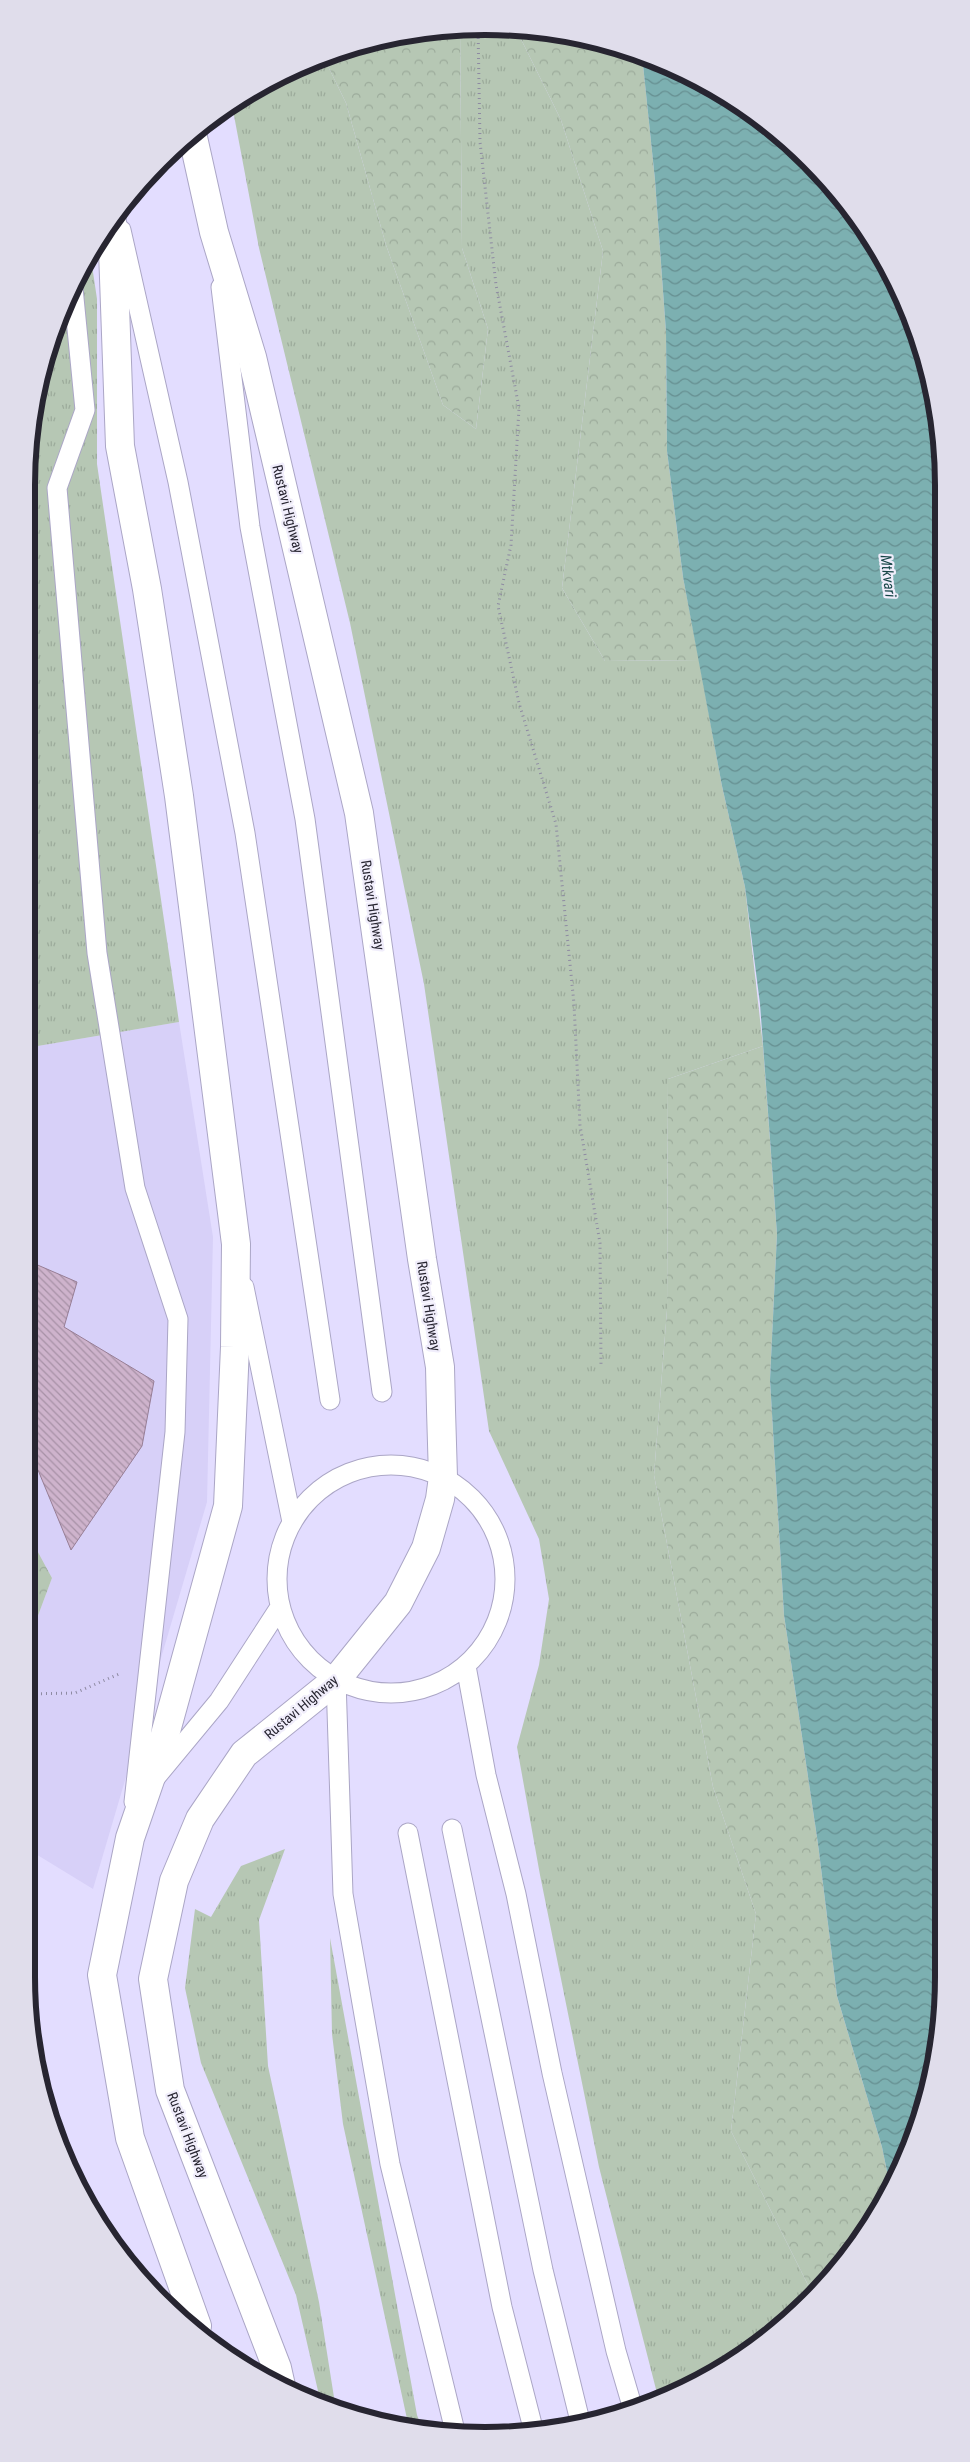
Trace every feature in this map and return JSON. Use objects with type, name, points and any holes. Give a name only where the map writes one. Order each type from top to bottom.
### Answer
[{"type":"highway","name":"Rustavi Highway","points":[[194,142],[214,232],[252,357],[359,813],[422,1259],[440,1367],[443,1477],[440,1499],[426,1548],[398,1602],[336,1680],[244,1754],[200,1819],[174,1881],[153,1979],[170,2090],[279,2377]]},
{"type":"highway","points":[[112,233],[120,446],[147,589],[179,796],[236,1244],[235,1347],[228,1506],[163,1742],[130,1838],[102,1975],[130,2138],[195,2321]]},
{"type":"lane","points":[[120,222],[178,482],[245,832],[330,1400]]},
{"type":"lane","points":[[214,232],[250,527],[305,819],[382,1392]]},
{"type":"lane","points":[[74,301],[85,410],[57,488],[97,953],[134,1188],[178,1319],[175,1432],[130,1838]]},
{"type":"lane","points":[[236,1244],[292,1522]]},
{"type":"lane","points":[[376,1466],[410,1466],[443,1477],[473,1499],[494,1530],[505,1566],[503,1603],[490,1638],[466,1666],[436,1685],[403,1693],[369,1691],[336,1680],[311,1661],[292,1636],[280,1607],[277,1578],[281,1548],[292,1522],[314,1495],[342,1476],[376,1466]]},
{"type":"lane","points":[[148,1787],[219,1701],[280,1607]]},
{"type":"lane","points":[[466,1666],[486,1775],[516,1894],[552,2073],[616,2351],[631,2403]]},
{"type":"lane","points":[[336,1680],[343,1894],[390,2164],[454,2426]]},
{"type":"lane","points":[[452,1829],[543,2270],[579,2417]]},
{"type":"lane","points":[[408,1833],[502,2307],[532,2424]]},
{"type":"path","points":[[478,35],[481,152],[496,285],[519,408],[511,546],[498,606],[519,703],[556,824],[574,1004],[580,1125],[600,1243],[601,1366]]},
{"type":"path","points":[[35,1694],[75,1692],[149,1661]]},
{"type":"shaded area","points":[[179,1022],[213,1237],[207,1502],[93,1889],[35,1854],[35,1624],[52,1578],[35,1547],[35,1046]]},
{"type":"green space","points":[[460,36],[520,37],[561,120],[603,251],[562,588],[605,661],[699,660],[722,786],[745,887],[763,1046],[668,1079],[667,1310],[654,1475],[713,1787],[756,1914],[731,2131],[810,2288],[782,2315],[735,2351],[684,2381],[657,2393],[599,2167],[540,1875],[517,1747],[539,1665],[549,1599],[539,1539],[489,1431],[424,984],[350,623],[259,248],[233,112],[286,81],[327,64],[346,103],[386,245],[443,405],[476,429],[488,329],[462,248]]},
{"type":"green space","points":[[460,36],[462,248],[488,329],[476,429],[443,405],[386,245],[346,103],[327,64],[369,50],[397,44]]},
{"type":"green space","points":[[520,37],[544,39],[601,50],[643,64],[655,180],[666,332],[667,451],[683,577],[699,660],[605,661],[562,588],[603,251],[561,120]]},
{"type":"green space","points":[[92,266],[97,299],[97,464],[179,1022],[35,1046],[36,456],[39,426],[50,369],[69,313]]},
{"type":"green space","points":[[763,1046],[777,1234],[770,1380],[784,1615],[818,1844],[837,1996],[882,2147],[888,2177],[875,2202],[842,2251],[810,2288],[731,2131],[756,1914],[713,1787],[654,1475],[667,1310],[668,1079]]},
{"type":"green space","points":[[35,1547],[52,1578],[35,1624]]},
{"type":"green space","points":[[285,1849],[259,1920],[268,2066],[319,2302],[335,2401],[319,2395],[296,2295],[201,2063],[185,1988],[195,1909],[211,1917],[241,1866]]},
{"type":"green space","points":[[330,1938],[420,2422],[407,2420],[343,2124],[332,2034]]},
{"type":"water","name":"Mtkvari","points":[[643,64],[684,81],[710,95],[759,128],[803,167],[842,211],[875,260],[901,313],[920,369],[931,426],[935,485],[935,1977],[931,2036],[920,2093],[901,2149],[888,2177],[882,2147],[837,1996],[818,1844],[784,1615],[770,1380],[777,1234],[760,1004],[745,887],[722,786],[683,577],[667,451],[666,332],[655,180]]},
{"type":"building","points":[[35,1264],[77,1282],[64,1327],[154,1381],[142,1446],[71,1550],[38,1470],[35,1471]]}]
